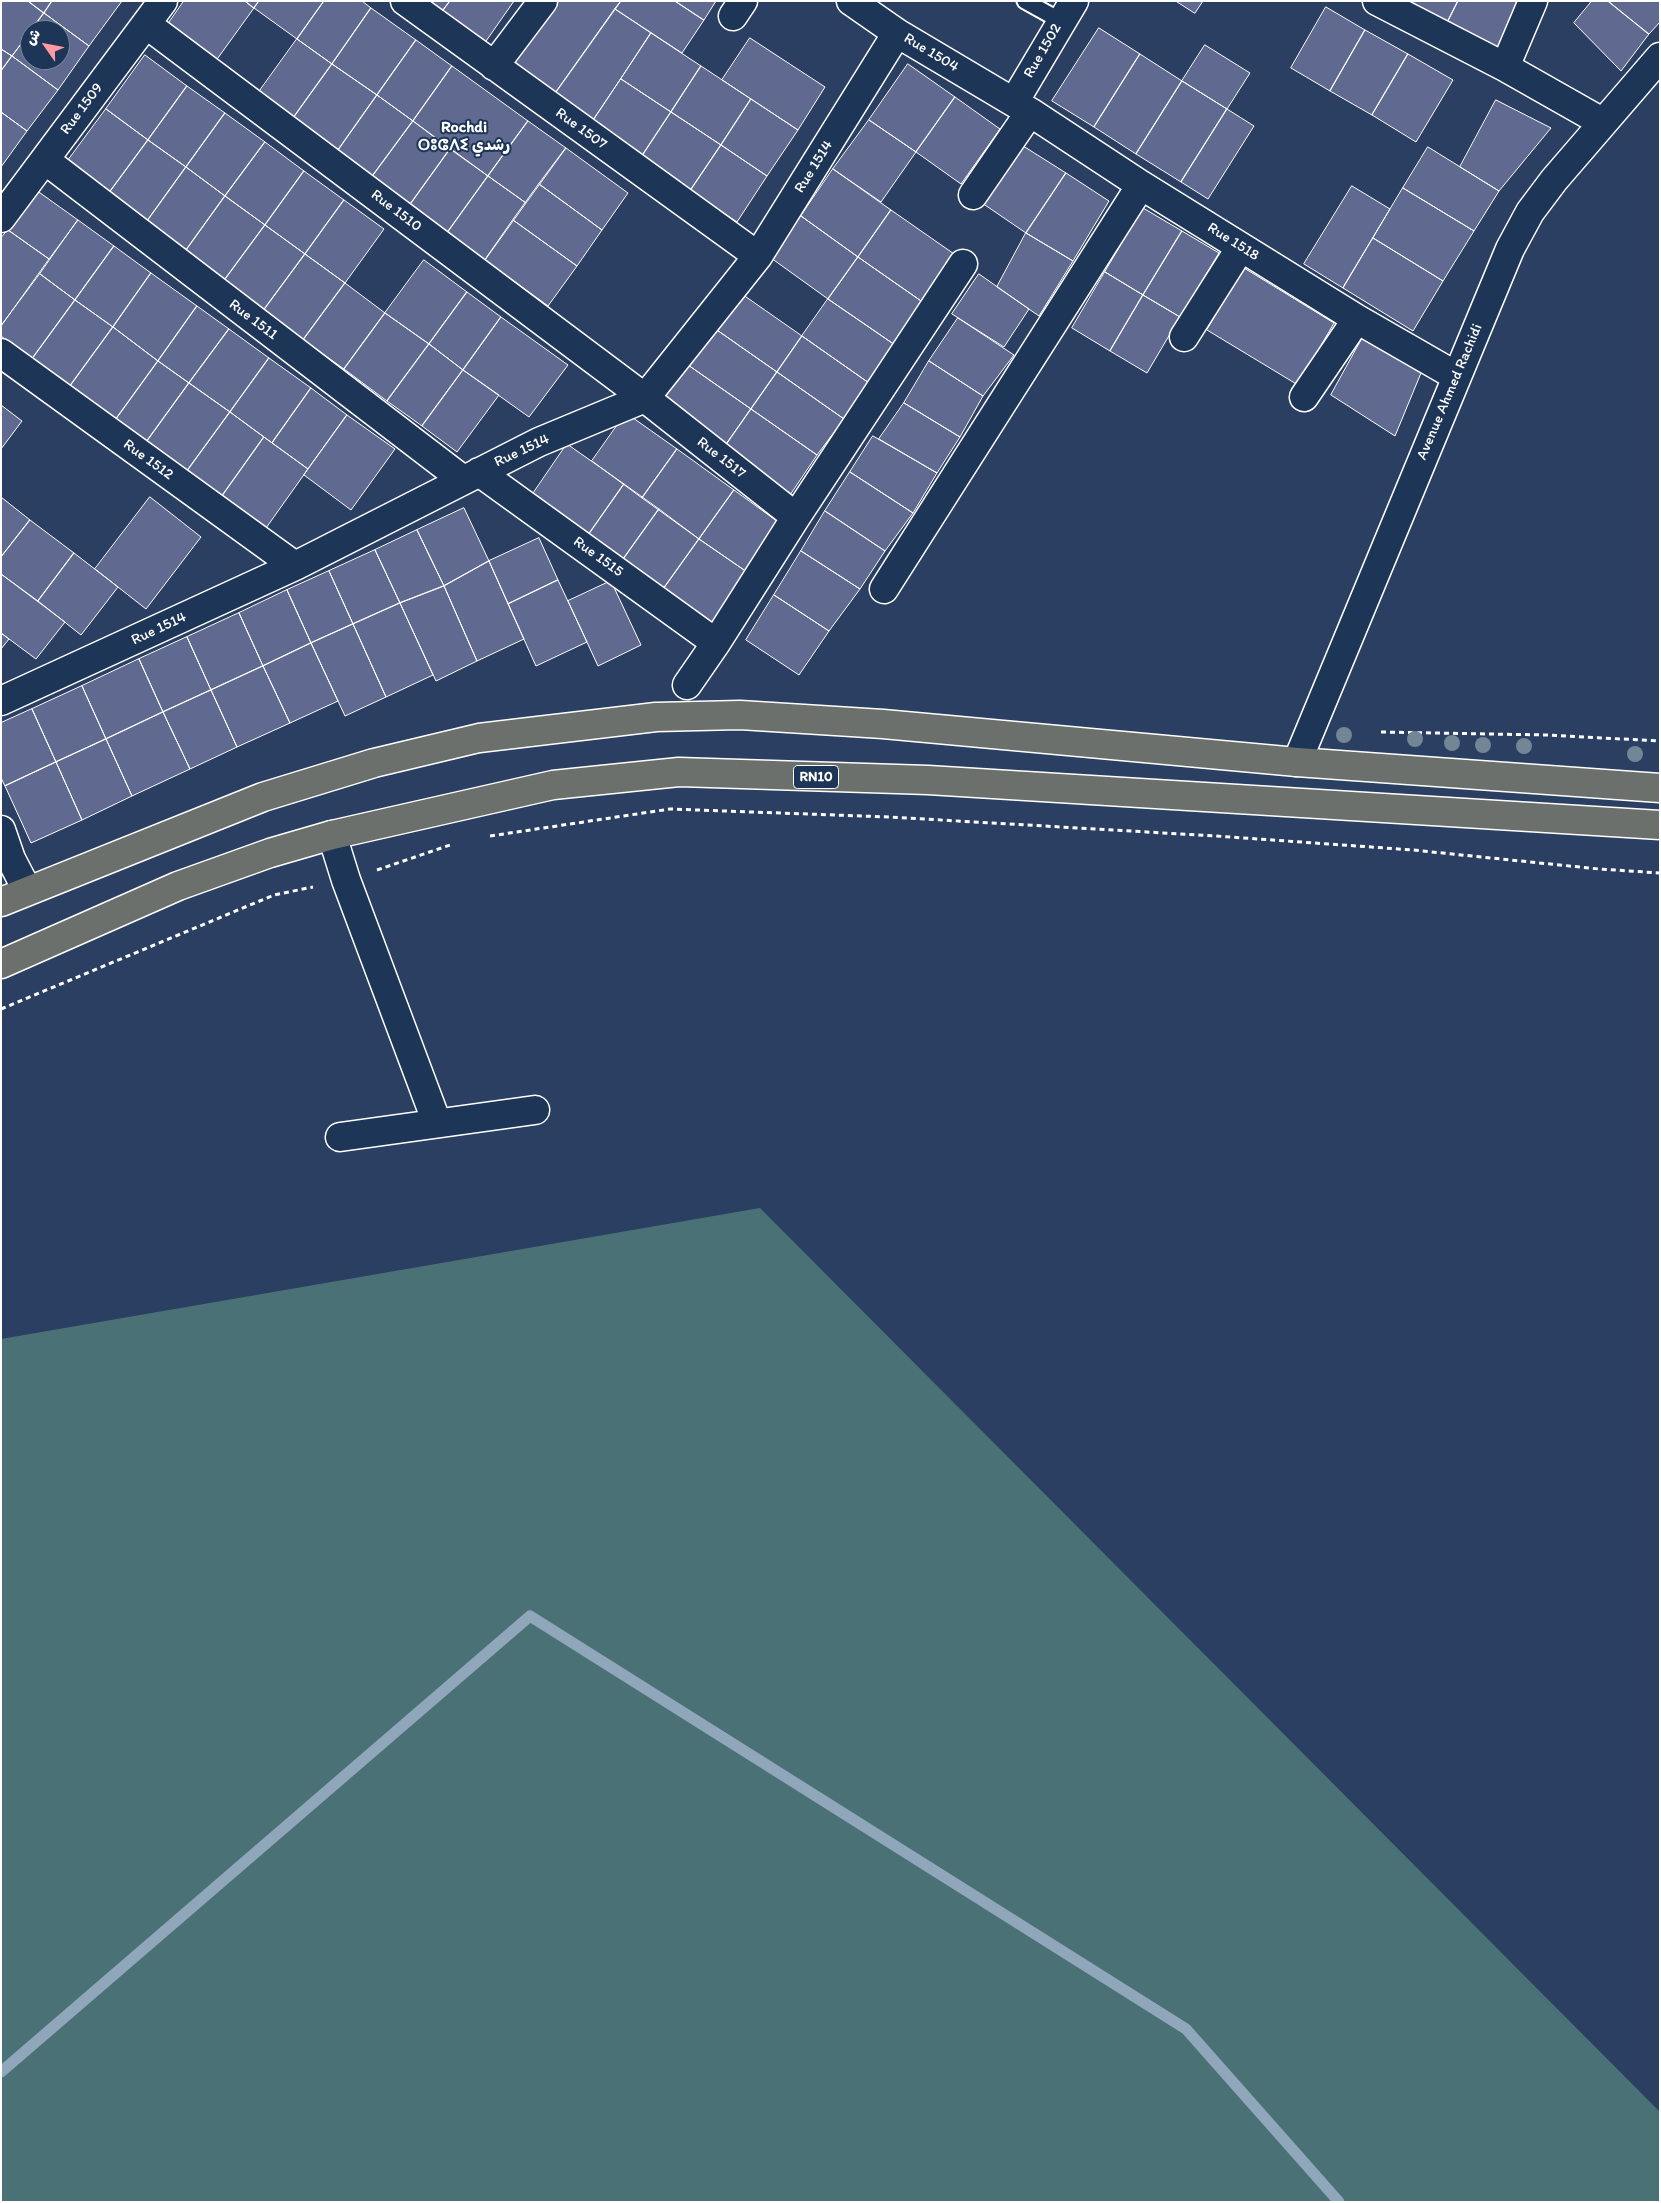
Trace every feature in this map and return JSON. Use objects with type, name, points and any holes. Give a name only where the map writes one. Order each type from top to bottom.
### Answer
[{"type":"main road","points":[[1,902],[263,797],[374,763],[479,738],[656,717],[740,715],[883,724],[1297,762],[1660,788]]},
{"type":"main road","name":"RN10","points":[[1,964],[178,886],[270,853],[332,835],[553,785],[679,772],[938,781],[1660,825]]},
{"type":"street","name":"Rue 1509","points":[[1,218],[163,1]]},
{"type":"street","name":"Rue 1507","points":[[405,1],[758,256]]},
{"type":"street","points":[[494,66],[543,1]]},
{"type":"street","name":"Rue 1504","points":[[851,1],[897,33],[1022,107]]},
{"type":"street","points":[[1377,1],[1505,67],[1602,122]]},
{"type":"street","points":[[1505,67],[1533,1]]},
{"type":"street","name":"Rue 1502","points":[[973,195],[1022,107],[1068,11]]},
{"type":"street","name":"Rue 1510","points":[[146,24],[645,398]]},
{"type":"street","name":"Rue 1514","points":[[1,702],[295,566],[539,442],[645,398],[758,256],[897,33]]},
{"type":"street","name":"Avenue Ahmed Rachidi","points":[[1297,762],[1510,250],[1530,212],[1602,122],[1660,57]]},
{"type":"street","name":"Rue 1518","points":[[1022,107],[1141,185],[1241,247],[1358,319],[1456,376]]},
{"type":"street","name":"Rue 1511","points":[[45,160],[470,476]]},
{"type":"street","points":[[884,589],[1141,185]]},
{"type":"street","points":[[1184,337],[1241,247]]},
{"type":"street","points":[[687,686],[963,264]]},
{"type":"street","points":[[1304,397],[1358,319]]},
{"type":"street","name":"Rue 1512","points":[[1,353],[295,566]]},
{"type":"street","name":"Rue 1517","points":[[645,398],[796,517]]},
{"type":"street","name":"Rue 1515","points":[[470,476],[716,643]]},
{"type":"street","points":[[1,830],[27,890]]},
{"type":"street","points":[[332,835],[346,880],[437,1123]]},
{"type":"street","points":[[340,1137],[536,1110]]},
{"type":"lane","points":[[1025,1],[1068,11]]},
{"type":"path","points":[[485,837],[680,810],[889,817],[1226,836],[1413,850],[1599,869],[1660,873]]},
{"type":"path","points":[[1,1010],[274,895],[346,880],[456,843]]},
{"type":"green space","points":[[760,1208],[1660,2112],[1660,2202],[1,2202],[1,1339]]},
{"type":"building","points":[[1,1],[28,1],[44,13],[39,20],[20,20],[20,45],[12,56],[1,49]]},
{"type":"building","points":[[28,1],[52,1],[44,13]]},
{"type":"building","points":[[52,1],[122,1],[89,46],[70,32],[70,20],[54,20],[44,13]]},
{"type":"building","points":[[184,1],[245,1],[254,8],[215,62],[166,27]]},
{"type":"building","points":[[245,1],[259,1],[254,8]]},
{"type":"building","points":[[259,1],[324,1],[297,39],[254,8]]},
{"type":"building","points":[[324,1],[362,1],[371,8],[332,64],[297,39]]},
{"type":"building","points":[[424,1],[450,1],[441,13]]},
{"type":"building","points":[[450,1],[514,1],[484,44],[441,13]]},
{"type":"building","points":[[549,1],[621,1],[554,95],[504,59]]},
{"type":"building","points":[[621,1],[675,1],[704,20],[682,53],[615,9]]},
{"type":"building","points":[[675,1],[716,1],[704,20]]},
{"type":"building","points":[[1176,1],[1203,1],[1195,13]]},
{"type":"building","points":[[1403,1],[1458,1],[1447,23]]},
{"type":"building","points":[[1458,1],[1517,1],[1496,52],[1447,23]]},
{"type":"building","points":[[1592,1],[1608,1],[1649,34],[1621,71],[1574,23]]},
{"type":"building","points":[[1608,1],[1660,1],[1660,22],[1649,34]]},
{"type":"building","points":[[1326,7],[1365,30],[1330,91],[1291,68]]},
{"type":"building","points":[[371,8],[416,40],[377,95],[332,64]]},
{"type":"building","points":[[615,9],[651,33],[592,122],[554,95]]},
{"type":"building","points":[[44,13],[54,20],[39,20]]},
{"type":"building","points":[[1099,28],[1140,54],[1094,127],[1052,101]]},
{"type":"building","points":[[1365,30],[1408,54],[1372,115],[1330,91]]},
{"type":"building","points":[[70,32],[89,46],[58,90],[31,70],[70,70]]},
{"type":"building","points":[[651,33],[701,66],[671,112],[621,79]]},
{"type":"building","points":[[750,38],[825,87],[798,130],[722,80]]},
{"type":"building","points":[[297,39],[332,64],[291,121],[256,96]]},
{"type":"building","points":[[416,40],[452,66],[413,121],[377,95]]},
{"type":"building","points":[[20,45],[20,62],[12,56]]},
{"type":"building","points":[[1205,45],[1250,73],[1227,109],[1182,81]]},
{"type":"building","points":[[1,49],[12,56],[1,71]]},
{"type":"building","points":[[1140,54],[1182,81],[1136,154],[1094,127]]},
{"type":"building","points":[[1408,54],[1453,80],[1416,142],[1372,115]]},
{"type":"building","points":[[145,55],[187,86],[148,140],[106,109]]},
{"type":"building","points":[[12,56],[20,62],[20,70],[31,70],[58,90],[27,131],[1,112],[1,71]]},
{"type":"building","points":[[332,64],[377,95],[336,153],[291,121]]},
{"type":"building","points":[[908,64],[955,97],[916,152],[869,120]]},
{"type":"building","points":[[452,66],[528,121],[488,176],[413,121]]},
{"type":"building","points":[[701,66],[751,99],[721,145],[671,112]]},
{"type":"building","points":[[621,79],[671,112],[640,159],[592,122]]},
{"type":"building","points":[[1182,81],[1227,109],[1181,182],[1136,154]]},
{"type":"building","points":[[187,86],[225,113],[186,167],[148,140]]},
{"type":"building","points":[[377,95],[413,121],[371,178],[336,153]]},
{"type":"building","points":[[955,97],[1000,129],[961,184],[916,152]]},
{"type":"building","points":[[751,99],[798,130],[767,176],[721,145]]},
{"type":"building","points":[[1496,100],[1551,128],[1499,191],[1460,167]]},
{"type":"building","points":[[106,109],[148,140],[106,197],[64,166]]},
{"type":"building","points":[[1227,109],[1254,126],[1208,199],[1181,182]]},
{"type":"building","points":[[1,112],[27,131],[1,167]]},
{"type":"building","points":[[671,112],[721,145],[690,191],[640,159]]},
{"type":"building","points":[[225,113],[265,142],[225,196],[186,167]]},
{"type":"building","points":[[869,120],[916,152],[881,202],[833,169]]},
{"type":"building","points":[[413,121],[450,149],[409,206],[371,178]]},
{"type":"building","points":[[528,121],[566,148],[526,203],[488,176]]},
{"type":"building","points":[[148,140],[186,167],[145,224],[106,197]]},
{"type":"building","points":[[265,142],[304,171],[265,225],[225,196]]},
{"type":"building","points":[[1020,144],[1066,173],[1026,233],[982,203]]},
{"type":"building","points":[[721,145],[767,176],[737,222],[690,191]]},
{"type":"building","points":[[1428,147],[1499,191],[1474,231],[1403,188]]},
{"type":"building","points":[[566,148],[628,193],[602,230],[539,184]]},
{"type":"building","points":[[450,149],[488,176],[447,233],[409,206]]},
{"type":"building","points":[[186,167],[225,196],[184,253],[145,224]]},
{"type":"building","points":[[833,169],[891,210],[858,257],[801,216]]},
{"type":"building","points":[[304,171],[344,200],[305,254],[265,225]]},
{"type":"building","points":[[1066,173],[1109,201],[1073,261],[1026,233]]},
{"type":"building","points":[[488,176],[526,203],[485,260],[447,233]]},
{"type":"building","points":[[539,184],[602,230],[577,266],[513,220]]},
{"type":"building","points":[[1352,186],[1390,209],[1343,288],[1304,264]]},
{"type":"building","points":[[1403,188],[1474,231],[1443,281],[1373,238]]},
{"type":"building","points":[[36,190],[78,220],[49,259],[8,230]]},
{"type":"building","points":[[225,196],[265,225],[223,282],[184,253]]},
{"type":"building","points":[[344,200],[384,229],[345,283],[305,254]]},
{"type":"building","points":[[1143,208],[1182,231],[1143,295],[1105,272]]},
{"type":"building","points":[[891,210],[957,256],[924,303],[858,257]]},
{"type":"building","points":[[801,216],[858,257],[828,299],[771,258]]},
{"type":"building","points":[[78,220],[114,246],[75,300],[40,274]]},
{"type":"building","points":[[513,220],[577,266],[548,306],[485,260]]},
{"type":"building","points":[[265,225],[305,254],[263,311],[223,282]]},
{"type":"building","points":[[8,230],[49,259],[1,326],[1,238]]},
{"type":"building","points":[[1182,231],[1219,253],[1180,317],[1143,295]]},
{"type":"building","points":[[1026,233],[1073,261],[1039,316],[997,287]]},
{"type":"building","points":[[1373,238],[1443,281],[1413,331],[1343,288]]},
{"type":"building","points":[[114,246],[151,273],[113,327],[75,300]]},
{"type":"building","points":[[305,254],[345,283],[303,340],[263,311]]},
{"type":"building","points":[[858,257],[924,303],[895,345],[828,299]]},
{"type":"building","points":[[424,260],[467,292],[429,344],[385,313]]},
{"type":"building","points":[[1244,268],[1334,323],[1298,385],[1207,330]]},
{"type":"building","points":[[1105,272],[1143,295],[1110,351],[1072,328]]},
{"type":"building","points":[[151,273],[197,306],[158,361],[113,327]]},
{"type":"building","points":[[40,274],[75,300],[32,359],[1,336],[1,326]]},
{"type":"building","points":[[979,274],[1029,309],[1004,347],[952,314]]},
{"type":"building","points":[[345,283],[385,313],[344,369],[303,340]]},
{"type":"building","points":[[467,292],[501,317],[463,370],[429,344]]},
{"type":"building","points":[[739,292],[802,336],[777,372],[714,328]]},
{"type":"building","points":[[1143,295],[1180,317],[1147,373],[1110,351]]},
{"type":"building","points":[[828,299],[895,345],[869,383],[802,336]]},
{"type":"building","points":[[75,300],[113,327],[70,386],[32,359]]},
{"type":"building","points":[[197,306],[229,329],[189,383],[158,361]]},
{"type":"building","points":[[385,313],[429,344],[387,401],[344,369]]},
{"type":"building","points":[[501,317],[568,365],[529,417],[463,370]]},
{"type":"building","points":[[958,318],[1014,355],[983,396],[929,361]]},
{"type":"building","points":[[113,327],[158,361],[116,419],[70,386]]},
{"type":"building","points":[[714,328],[777,372],[751,409],[688,365]]},
{"type":"building","points":[[229,329],[269,358],[230,412],[189,383]]},
{"type":"building","points":[[802,336],[869,383],[844,419],[777,372]]},
{"type":"building","points":[[1363,337],[1421,373],[1395,436],[1331,395]]},
{"type":"building","points":[[429,344],[463,370],[422,426],[387,401]]},
{"type":"building","points":[[269,358],[311,388],[272,443],[230,412]]},
{"type":"building","points":[[158,361],[189,383],[147,441],[116,419]]},
{"type":"building","points":[[929,361],[983,396],[960,437],[904,403]]},
{"type":"building","points":[[688,365],[751,409],[723,449],[660,405]]},
{"type":"building","points":[[463,370],[499,395],[457,452],[422,426]]},
{"type":"building","points":[[777,372],[844,419],[817,455],[751,409]]},
{"type":"building","points":[[189,383],[230,412],[187,471],[147,441]]},
{"type":"building","points":[[311,388],[347,415],[308,469],[272,443]]},
{"type":"building","points":[[904,403],[960,437],[937,473],[879,439]]},
{"type":"building","points":[[1,405],[22,421],[1,449]]},
{"type":"building","points":[[751,409],[817,455],[790,495],[723,449]]},
{"type":"building","points":[[230,412],[264,437],[222,496],[187,471]]},
{"type":"building","points":[[626,413],[677,449],[642,498],[592,461]]},
{"type":"building","points":[[347,415],[395,449],[351,510],[304,475]]},
{"type":"building","points":[[873,436],[937,473],[913,513],[850,472]]},
{"type":"building","points":[[264,437],[308,469],[266,528],[222,496]]},
{"type":"building","points":[[567,444],[624,484],[584,541],[528,501]]},
{"type":"building","points":[[677,449],[734,490],[699,539],[642,498]]},
{"type":"building","points":[[850,472],[913,513],[885,551],[825,511]]},
{"type":"building","points":[[624,484],[659,509],[619,565],[584,541]]},
{"type":"building","points":[[734,490],[781,524],[747,572],[699,539]]},
{"type":"building","points":[[1,497],[30,520],[1,557]]},
{"type":"building","points":[[150,497],[201,537],[146,609],[95,569]]},
{"type":"building","points":[[464,508],[489,561],[444,586],[417,530]]},
{"type":"building","points":[[659,509],[699,539],[659,595],[619,565]]},
{"type":"building","points":[[825,511],[885,551],[860,589],[801,551]]},
{"type":"building","points":[[30,520],[74,553],[38,601],[1,574],[1,557]]},
{"type":"building","points":[[417,530],[444,586],[400,603],[375,550]]},
{"type":"building","points":[[539,538],[558,580],[508,604],[489,561]]},
{"type":"building","points":[[699,539],[747,572],[707,629],[659,595]]},
{"type":"building","points":[[375,550],[400,603],[353,624],[329,571]]},
{"type":"building","points":[[801,551],[860,589],[829,631],[774,595]]},
{"type":"building","points":[[74,553],[118,587],[81,635],[38,601]]},
{"type":"building","points":[[489,561],[524,639],[477,661],[444,586]]},
{"type":"building","points":[[329,571],[353,624],[311,643],[287,590]]},
{"type":"building","points":[[1,574],[65,622],[36,659],[1,633]]},
{"type":"building","points":[[558,580],[587,642],[536,666],[508,604]]},
{"type":"building","points":[[611,581],[641,645],[598,666],[568,601]]},
{"type":"building","points":[[444,586],[477,661],[436,681],[400,603]]},
{"type":"building","points":[[287,590],[311,643],[263,666],[239,613]]},
{"type":"building","points":[[774,595],[829,631],[799,675],[746,640]]},
{"type":"building","points":[[400,603],[433,675],[386,697],[353,624]]},
{"type":"building","points":[[239,613],[263,666],[211,690],[187,637]]},
{"type":"building","points":[[353,624],[386,697],[345,716],[311,643]]},
{"type":"building","points":[[1,633],[9,639],[1,649]]},
{"type":"building","points":[[187,637],[211,690],[163,712],[139,659]]},
{"type":"building","points":[[311,643],[338,701],[290,723],[263,666]]},
{"type":"building","points":[[139,659],[163,712],[106,739],[82,686]]},
{"type":"building","points":[[263,666],[290,723],[237,747],[211,690]]},
{"type":"building","points":[[82,686],[106,739],[56,762],[32,709]]},
{"type":"building","points":[[211,690],[237,747],[190,769],[163,712]]},
{"type":"building","points":[[32,709],[56,762],[5,786],[1,778],[1,723]]},
{"type":"building","points":[[163,712],[190,769],[132,796],[106,739]]},
{"type":"building","points":[[106,739],[132,796],[82,820],[56,762]]},
{"type":"building","points":[[56,762],[82,820],[31,843],[5,786]]},
{"type":"waterway","points":[[1,2072],[530,1616],[1186,2029],[1339,2202]]},
{"type":"district","name":"Rochdi ⵔⵓⵛⴷⵉ رشدي","points":[[464,137]]}]
